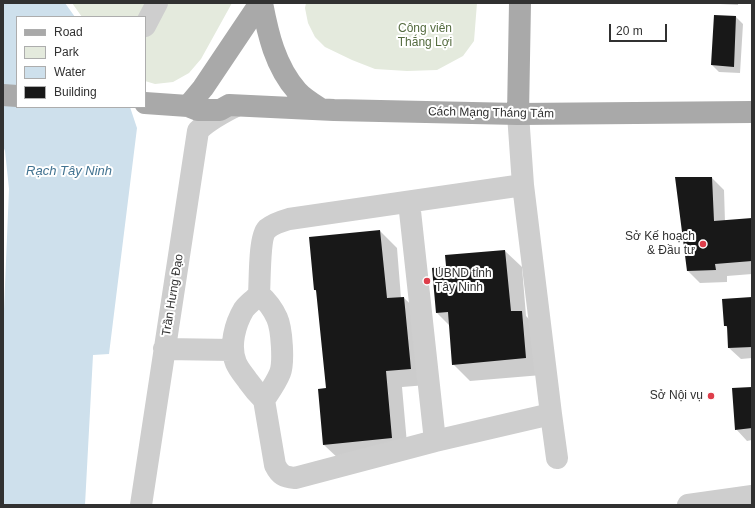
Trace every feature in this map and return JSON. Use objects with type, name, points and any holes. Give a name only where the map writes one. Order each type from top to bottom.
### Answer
[{"type":"main road","points":[[146,103],[179,106],[207,83],[261,3]]},
{"type":"main road","points":[[261,3],[266,28],[274,53],[282,70],[297,91],[321,109]]},
{"type":"main road","points":[[518,114],[520,3]]},
{"type":"main road","points":[[3,95],[16,96]]},
{"type":"main road","name":"Cách Mạng Tháng Tám","points":[[179,106],[198,100],[220,100],[233,105],[321,109],[518,114],[752,112]]},
{"type":"street","points":[[146,24],[157,3]]},
{"type":"street","points":[[179,106],[190,116],[198,131],[233,105]]},
{"type":"street","points":[[518,114],[523,185],[557,458]]},
{"type":"street","name":"Trần Hưng Đạo","points":[[141,505],[198,131]]},
{"type":"street","points":[[264,400],[275,384],[280,372],[282,353],[278,320],[271,306],[260,294],[262,239],[266,230],[281,221],[289,219],[523,185]]},
{"type":"street","points":[[409,202],[435,441]]},
{"type":"street","points":[[260,294],[245,308],[238,321],[234,336],[233,350],[240,370],[257,394],[264,400],[275,466],[278,472],[288,478],[295,478],[435,441],[551,414]]},
{"type":"street","points":[[164,349],[233,350]]},
{"type":"street","points":[[688,505],[752,496]]},
{"type":"green space","points":[[72,3],[232,3],[201,59],[189,73],[173,82],[155,84],[146,81],[146,16],[81,16]]},
{"type":"green space","name":"Công viên Thắng Lợi","points":[[306,3],[477,3],[474,41],[463,56],[437,70],[407,71],[375,69],[325,47],[315,37],[308,23],[305,8]]},
{"type":"water","name":"Rạch Tây Ninh","points":[[3,3],[65,3],[74,16],[16,16],[16,108],[130,108],[137,128],[109,354],[93,355],[85,505],[3,505],[3,333],[9,189],[5,151],[3,146]]},
{"type":"building","points":[[714,15],[736,16],[734,67],[711,65]]},
{"type":"building","points":[[675,177],[712,177],[714,221],[752,218],[752,261],[715,264],[716,270],[687,271]]},
{"type":"building","points":[[380,230],[387,298],[404,297],[411,369],[386,371],[392,438],[323,445],[318,389],[326,388],[309,237]]},
{"type":"building","points":[[505,250],[511,311],[522,311],[526,358],[452,365],[448,312],[436,313],[432,268],[446,266],[445,255]]},
{"type":"building","points":[[752,297],[752,347],[728,348],[727,326],[724,326],[722,299]]},
{"type":"building","points":[[752,387],[752,428],[735,430],[732,388]]},
{"type":"place","name":"Sở Kế hoạch & Đầu tư","points":[[703,244]]},
{"type":"place","name":"UBND tỉnh Tây Ninh","points":[[427,281]]},
{"type":"place","name":"Sở Nội vụ","points":[[711,396]]}]
